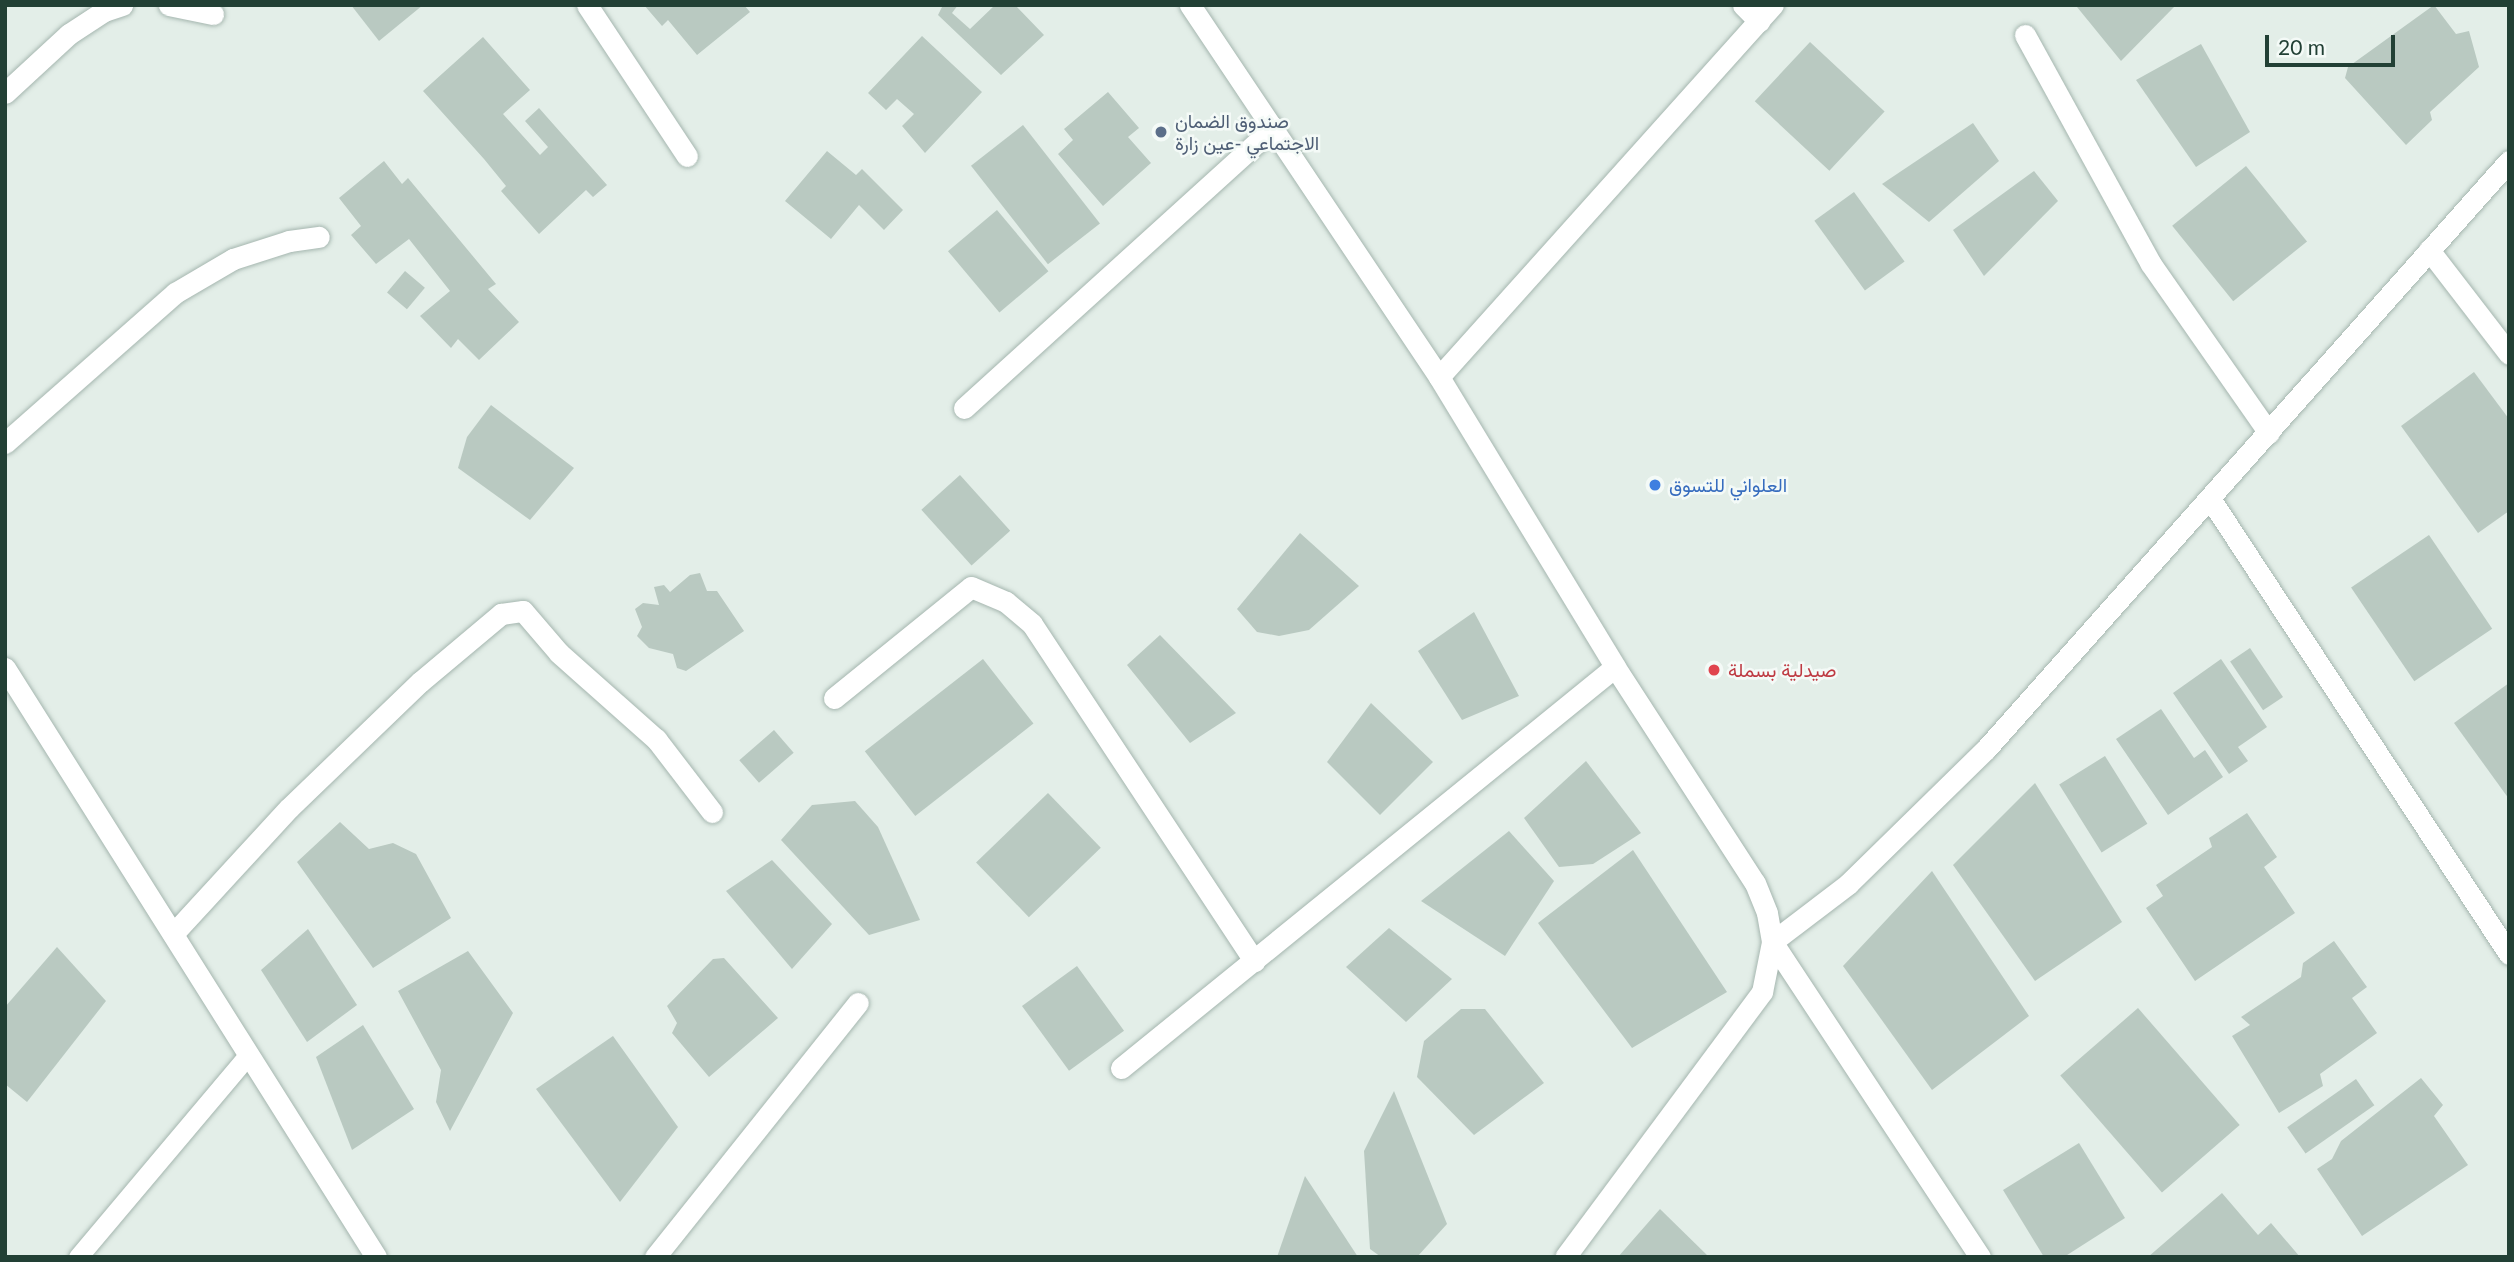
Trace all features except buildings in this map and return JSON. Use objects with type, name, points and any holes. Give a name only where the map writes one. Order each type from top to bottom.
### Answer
[{"type":"street","points":[[5,93],[69,34],[104,11],[122,5]]},
{"type":"street","points":[[169,5],[214,14]]},
{"type":"street","points":[[587,5],[687,156]]},
{"type":"street","points":[[1438,377],[1766,13],[1743,5]]},
{"type":"street","points":[[1192,6],[1438,377],[1615,667],[1755,883],[1772,942],[1980,1257]]},
{"type":"street","points":[[2025,35],[2151,264],[2269,433]]},
{"type":"street","points":[[964,408],[1274,127]]},
{"type":"street","points":[[1565,1257],[1762,992],[1772,942],[1848,884],[1977,759],[2211,500],[2509,160]]},
{"type":"street","points":[[5,443],[175,293],[233,259],[289,241],[319,237]]},
{"type":"street","points":[[2429,250],[2509,354]]},
{"type":"street","points":[[2211,500],[2509,954]]},
{"type":"street","points":[[834,698],[971,587],[1006,602],[1032,624],[1254,961]]},
{"type":"street","points":[[173,934],[289,808],[421,682],[501,614],[523,611],[559,653],[656,739],[712,813]]},
{"type":"street","points":[[1121,1068],[1615,667]]},
{"type":"street","points":[[5,668],[249,1054],[366,1253]]},
{"type":"street","points":[[656,1257],[858,1003]]},
{"type":"lane","points":[[78,1257],[249,1054]]},
{"type":"place","name":"صندوق الضمان الاجتماعي -عين زارة","points":[[1161,132]]},
{"type":"place","name":"العلواني للتسوق","points":[[1655,485]]},
{"type":"place","name":"صيدلية بسملة","points":[[1714,670]]}]
